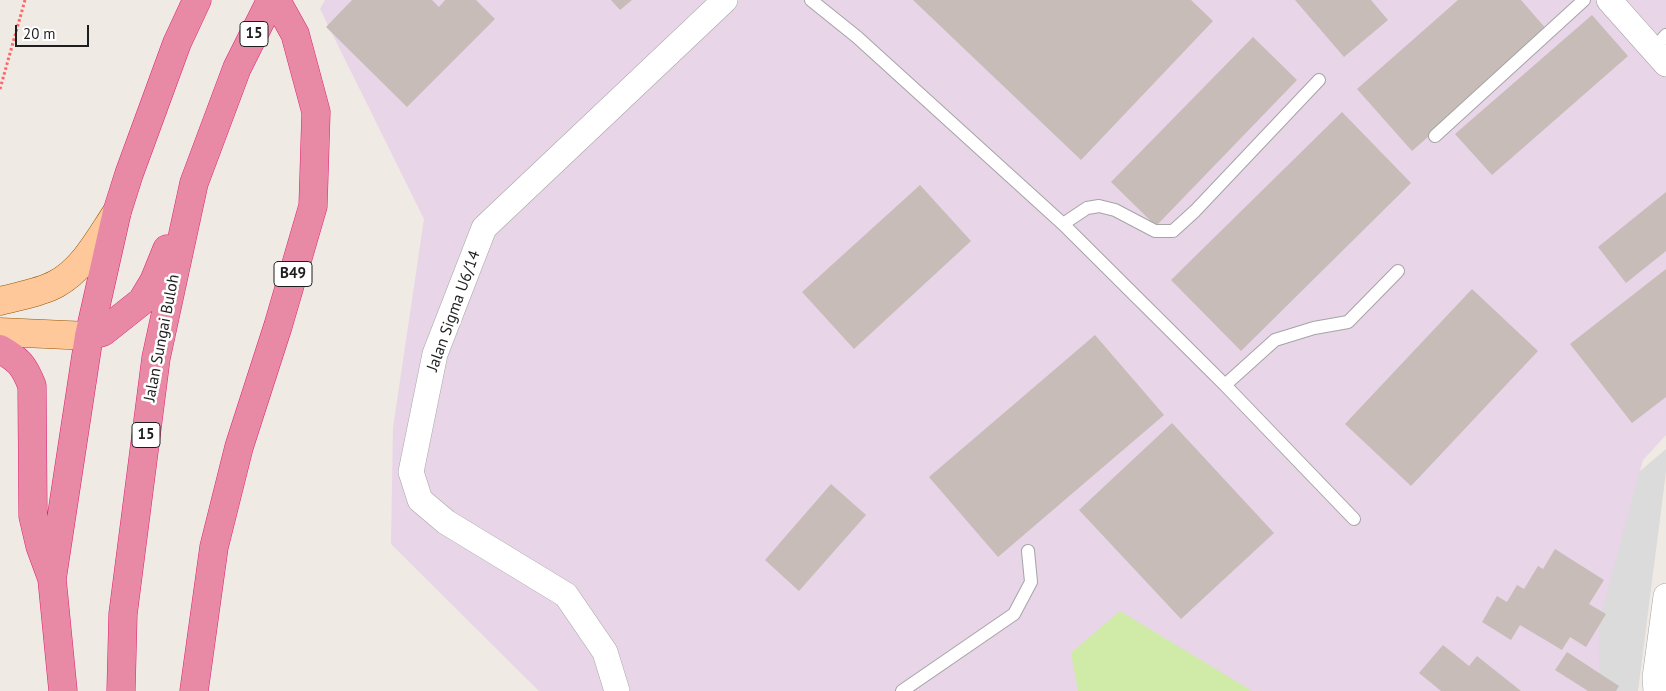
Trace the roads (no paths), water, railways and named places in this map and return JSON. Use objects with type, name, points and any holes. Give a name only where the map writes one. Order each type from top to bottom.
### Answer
[{"type":"highway","points":[[63,691],[52,579],[89,336],[117,212],[129,174],[177,43],[197,0]]},
{"type":"highway","name":"Jalan Sungai Buloh","points":[[121,691],[123,614],[156,358],[194,183],[237,68],[271,0]]},
{"type":"highway","name":"B49","points":[[194,691],[214,547],[239,446],[278,326],[313,206],[316,112],[295,34],[276,0]]},
{"type":"highway","points":[[89,336],[103,332],[142,301],[154,281],[194,183]]},
{"type":"highway","points":[[0,349],[16,358],[26,370],[32,386],[33,516],[40,546],[52,579]]},
{"type":"main road","points":[[0,301],[36,292],[56,284],[71,273],[86,258],[117,212]]},
{"type":"main road","points":[[0,332],[89,336]]},
{"type":"street","name":"Jalan Sigma U6/14","points":[[617,691],[604,652],[566,595],[446,522],[420,500],[411,472],[435,354],[484,228],[726,0]]},
{"type":"street","points":[[1609,0],[1662,50]]},
{"type":"street","points":[[1656,691],[1666,596]]},
{"type":"lane","points":[[812,0],[857,37],[1063,224],[1226,385],[1354,519]]},
{"type":"lane","points":[[1435,136],[1584,0]]},
{"type":"lane","points":[[1063,224],[1087,208],[1099,206],[1115,210],[1155,231],[1173,231],[1195,211],[1320,80]]},
{"type":"lane","points":[[1226,385],[1275,340],[1314,328],[1348,322],[1398,271]]},
{"type":"lane","points":[[902,691],[1014,614],[1031,582],[1028,551]]}]
